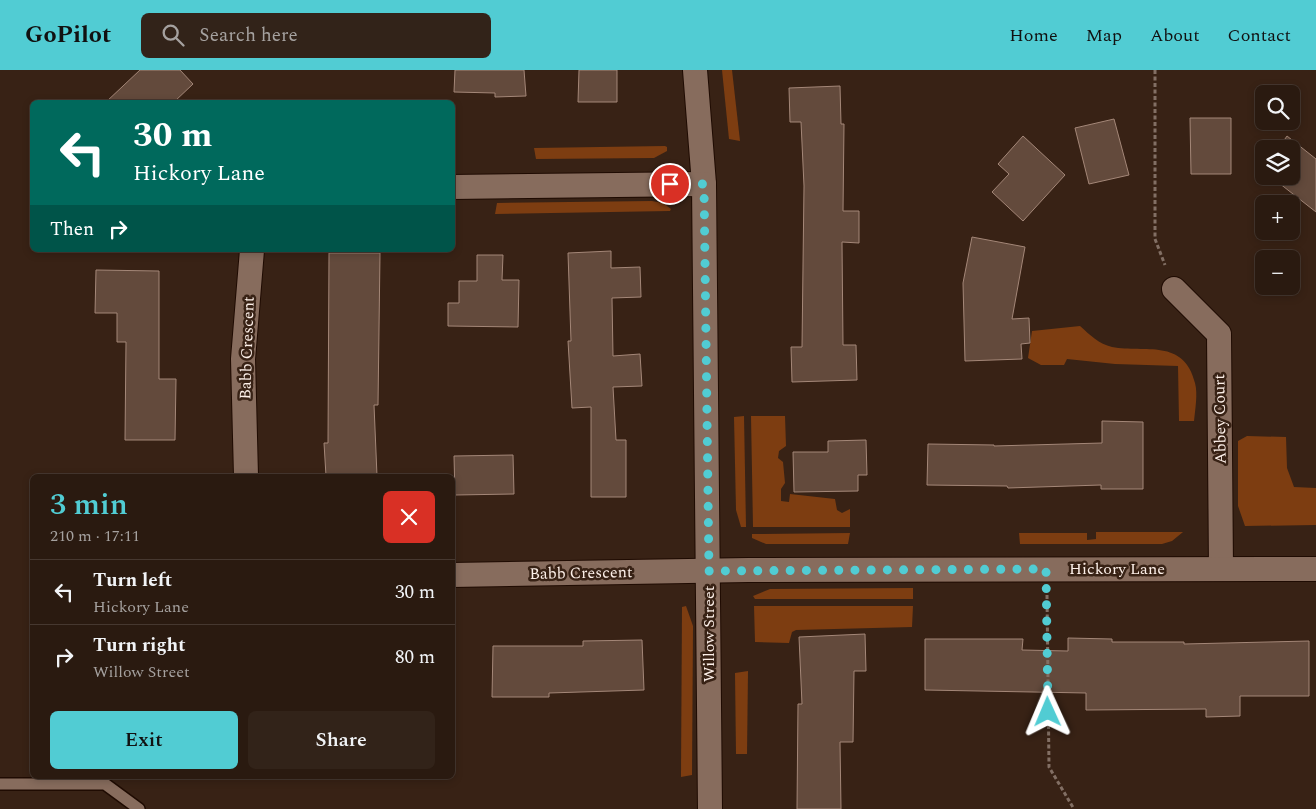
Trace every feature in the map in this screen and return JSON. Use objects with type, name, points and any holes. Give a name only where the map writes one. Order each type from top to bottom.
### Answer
[{"type":"street","name":"Willow Street","points":[[694,70],[704,184],[710,809]]},
{"type":"street","points":[[455,187],[704,184]]},
{"type":"street","name":"Babb Crescent","points":[[246,474],[243,359],[252,252]]},
{"type":"street","name":"Abbey Court","points":[[1174,289],[1219,334],[1222,569]]},
{"type":"street","name":"Hickory Lane","points":[[709,571],[1316,569]]},
{"type":"street","name":"Babb Crescent","points":[[455,576],[709,571]]},
{"type":"lane","points":[[0,784],[106,784],[139,809]]},
{"type":"path","points":[[1155,70],[1156,239],[1174,289]]},
{"type":"path","points":[[1046,569],[1049,767],[1074,809]]},
{"type":"shaded area","points":[[722,70],[732,70],[740,141],[729,139]]},
{"type":"shaded area","points":[[665,146],[667,151],[654,158],[536,159],[534,148]]},
{"type":"shaded area","points":[[652,201],[663,203],[671,209],[670,211],[495,214],[497,203]]},
{"type":"shaded area","points":[[1080,326],[1095,339],[1107,346],[1162,350],[1173,353],[1182,359],[1190,369],[1196,387],[1194,421],[1179,421],[1178,366],[1115,364],[1067,359],[1064,365],[1041,365],[1028,358],[1032,331]]},
{"type":"shaded area","points":[[744,416],[746,527],[741,527],[736,510],[734,417]]},
{"type":"shaded area","points":[[751,416],[785,416],[786,446],[779,451],[778,458],[783,462],[785,483],[781,489],[781,501],[789,502],[790,494],[835,499],[837,510],[842,513],[850,509],[850,527],[753,527]]},
{"type":"shaded area","points":[[1247,436],[1286,437],[1287,468],[1294,487],[1316,488],[1316,525],[1245,526],[1238,506],[1238,441]]},
{"type":"shaded area","points":[[1096,532],[1183,532],[1172,541],[1162,544],[1020,544],[1019,533],[1087,533],[1087,540],[1096,539]]},
{"type":"shaded area","points":[[850,533],[848,544],[766,544],[752,538],[752,534]]},
{"type":"shaded area","points":[[913,588],[913,599],[755,599],[753,596],[770,589]]},
{"type":"shaded area","points":[[686,606],[693,626],[692,775],[681,777],[682,607]]},
{"type":"shaded area","points":[[754,606],[913,606],[912,627],[796,630],[792,632],[789,643],[755,642]]},
{"type":"shaded area","points":[[748,671],[747,754],[736,754],[735,673]]},
{"type":"building","points":[[140,70],[180,70],[193,84],[176,100],[108,100]]},
{"type":"building","points":[[455,70],[524,70],[526,96],[495,97],[495,93],[454,92]]},
{"type":"building","points":[[579,70],[617,70],[617,102],[578,102]]},
{"type":"building","points":[[840,86],[841,124],[844,124],[843,211],[859,211],[859,243],[842,242],[843,345],[856,345],[857,380],[792,382],[791,347],[802,347],[804,186],[801,122],[790,122],[789,88]]},
{"type":"building","points":[[1190,118],[1231,118],[1231,174],[1191,174]]},
{"type":"building","points":[[1114,119],[1129,175],[1089,184],[1075,128]]},
{"type":"building","points":[[1023,136],[1065,175],[1023,221],[992,192],[1009,174],[998,164]]},
{"type":"building","points":[[1287,136],[1292,140],[1284,140]]},
{"type":"building","points":[[1300,146],[1316,159],[1316,212],[1300,199],[1300,195],[1294,195],[1282,185],[1300,185]]},
{"type":"building","points":[[972,237],[1025,247],[1012,319],[1029,318],[1030,343],[1021,344],[1022,359],[965,361],[963,283]]},
{"type":"building","points":[[611,251],[611,268],[640,267],[641,297],[612,298],[613,356],[640,354],[642,386],[613,387],[616,440],[626,440],[626,497],[591,497],[591,407],[572,408],[568,341],[571,341],[568,253]]},
{"type":"building","points":[[329,253],[380,253],[378,405],[374,405],[377,474],[326,474],[324,443],[328,443]]},
{"type":"building","points":[[477,255],[503,255],[502,280],[519,280],[518,327],[448,326],[448,303],[459,303],[459,281],[477,281]]},
{"type":"building","points":[[96,270],[159,271],[159,379],[176,379],[175,440],[125,440],[126,342],[117,342],[117,313],[95,313]]},
{"type":"building","points":[[1102,421],[1143,422],[1143,489],[1101,489],[1101,485],[1008,488],[1007,486],[927,485],[928,444],[994,446],[1102,443]]},
{"type":"building","points":[[866,440],[867,475],[858,475],[858,491],[794,492],[793,452],[828,452],[828,441]]},
{"type":"building","points":[[513,455],[514,494],[455,495],[454,456]]},
{"type":"building","points":[[865,634],[866,671],[854,671],[853,742],[840,742],[841,809],[797,809],[798,704],[802,704],[799,637]]},
{"type":"building","points":[[1068,638],[1112,639],[1112,642],[1184,642],[1184,644],[1309,641],[1309,696],[1240,696],[1240,716],[1206,717],[1206,709],[1086,710],[1086,693],[925,690],[925,639],[1023,639],[1022,650],[1068,651]]},
{"type":"building","points":[[642,640],[644,690],[549,693],[549,697],[492,697],[493,646],[583,646],[583,641]]},
{"type":"route","points":[[670,184],[704,184],[709,571],[1046,569],[1048,712]]}]
